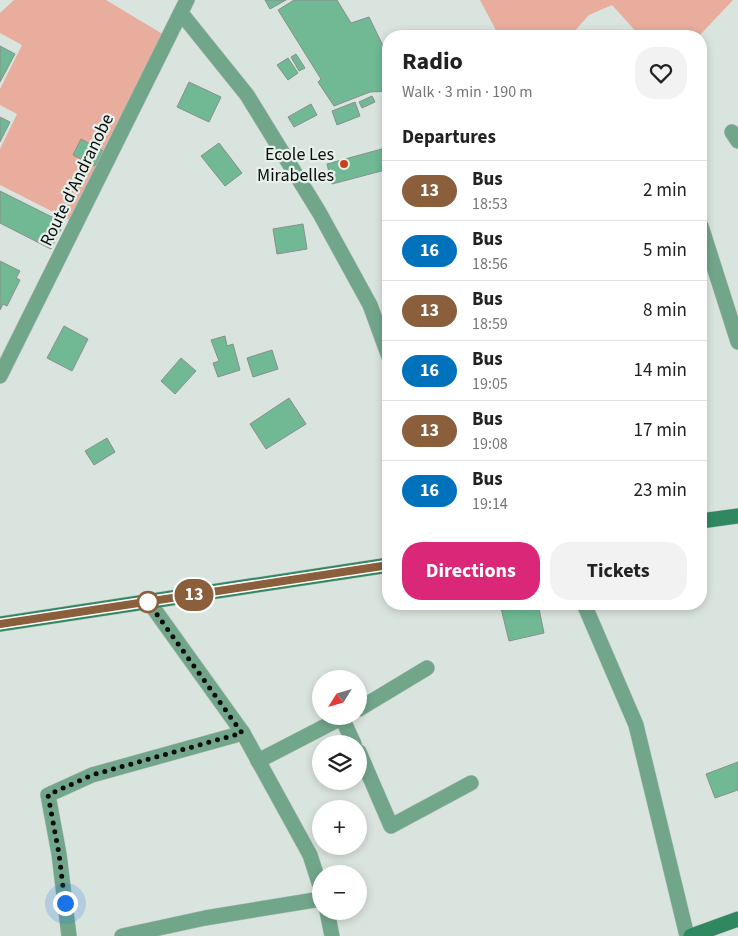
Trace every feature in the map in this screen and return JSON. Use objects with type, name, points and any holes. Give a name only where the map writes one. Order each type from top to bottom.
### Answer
[{"type":"street","points":[[184,7],[247,95],[320,212],[370,306],[382,338]]},
{"type":"street","name":"Route d'Andranobe","points":[[0,376],[184,7]]},
{"type":"street","points":[[707,241],[734,311],[738,342]]},
{"type":"street","points":[[707,520],[738,516]]},
{"type":"street","points":[[0,624],[382,566]]},
{"type":"street","points":[[149,602],[242,733],[310,855],[313,865]]},
{"type":"street","points":[[587,610],[636,725],[689,936],[738,920]]},
{"type":"street","points":[[368,704],[427,668]]},
{"type":"street","points":[[258,761],[328,725]]},
{"type":"street","points":[[69,936],[59,854],[48,795],[92,775],[242,733]]},
{"type":"street","points":[[367,771],[390,826],[471,783]]},
{"type":"street","points":[[122,936],[205,918],[312,900]]},
{"type":"street","points":[[329,920],[332,936]]},
{"type":"shaded area","points":[[14,0],[106,0],[166,36],[75,223],[0,185],[0,149],[17,114],[0,105],[0,89],[22,45],[0,33],[0,13]]},
{"type":"shaded area","points":[[480,0],[733,0],[705,30],[635,30],[612,5],[589,15],[575,30],[496,30]]},
{"type":"building","points":[[265,0],[286,0],[270,9]]},
{"type":"building","points":[[294,0],[337,0],[351,23],[369,17],[382,44],[382,91],[370,92],[334,106],[318,82],[321,79],[278,10]]},
{"type":"building","points":[[0,46],[15,54],[0,82]]},
{"type":"building","points":[[296,54],[305,68],[299,71],[291,57]]},
{"type":"building","points":[[288,58],[298,73],[288,80],[277,65]]},
{"type":"building","points":[[189,82],[221,97],[209,122],[177,107]]},
{"type":"building","points":[[372,96],[375,102],[362,108],[359,102]]},
{"type":"building","points":[[355,102],[360,116],[337,125],[332,111]]},
{"type":"building","points":[[311,104],[317,115],[294,127],[288,117]]},
{"type":"building","points":[[0,117],[10,122],[0,142]]},
{"type":"building","points":[[81,139],[103,151],[95,166],[73,155]]},
{"type":"building","points":[[219,143],[242,173],[225,186],[201,156]]},
{"type":"building","points":[[382,149],[382,171],[332,184],[327,164]]},
{"type":"building","points":[[0,191],[64,223],[51,249],[0,223]]},
{"type":"building","points":[[303,224],[307,249],[277,254],[273,229]]},
{"type":"building","points":[[0,261],[20,271],[16,278],[20,280],[7,306],[3,304],[0,310]]},
{"type":"building","points":[[64,326],[88,339],[72,371],[47,358]]},
{"type":"building","points":[[225,336],[227,346],[233,344],[240,370],[218,377],[213,363],[219,361],[211,340]]},
{"type":"building","points":[[272,350],[278,369],[253,377],[247,358]]},
{"type":"building","points":[[181,358],[196,371],[175,394],[161,381]]},
{"type":"building","points":[[289,398],[306,424],[266,449],[250,424]]},
{"type":"building","points":[[107,438],[115,452],[94,465],[85,451]]},
{"type":"building","points":[[501,610],[539,610],[544,633],[509,641]]},
{"type":"building","points":[[738,762],[738,790],[715,798],[706,774]]},
{"type":"bus line","name":"13","points":[[0,624],[382,566]]},
{"type":"place","name":"Ecole Les Mirabelles","points":[[344,164]]},
{"type":"route","points":[[65,903],[59,854],[48,795],[92,775],[161,754],[242,733],[148,602]]}]
